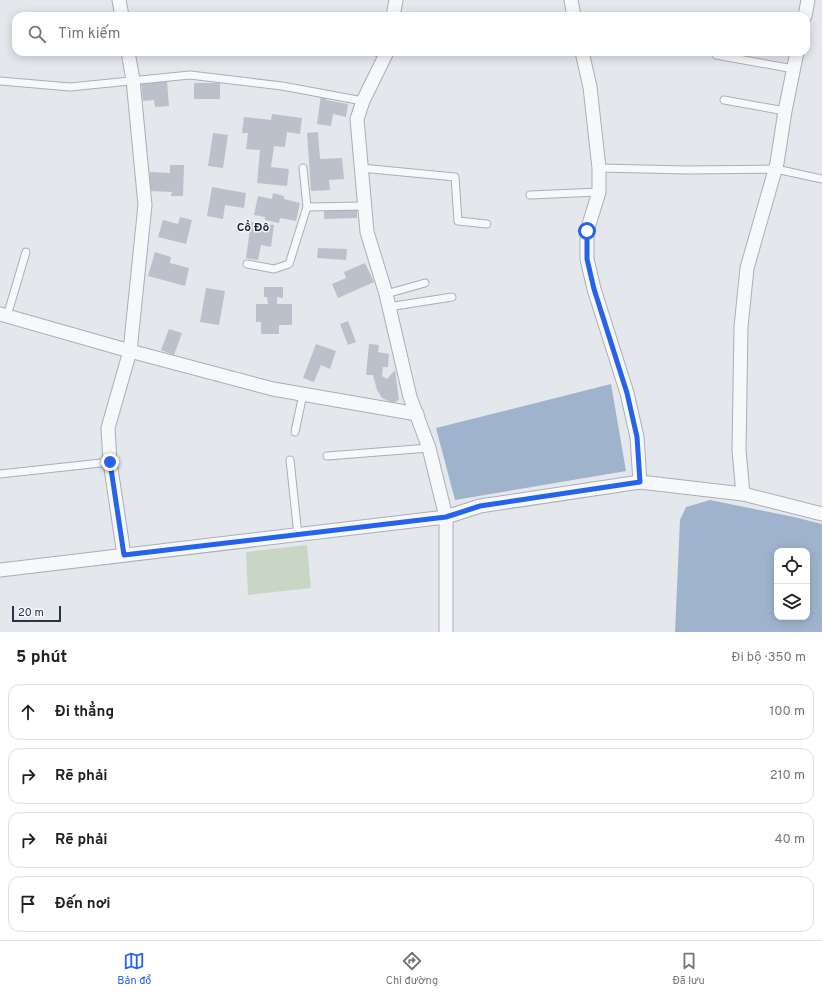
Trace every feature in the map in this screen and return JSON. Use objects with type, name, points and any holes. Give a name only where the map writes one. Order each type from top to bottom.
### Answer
[{"type":"street","points":[[119,0],[121,12]]},
{"type":"street","points":[[394,12],[396,0]]},
{"type":"street","points":[[571,0],[573,12]]},
{"type":"street","points":[[806,12],[808,0]]},
{"type":"street","points":[[124,555],[110,462],[108,428],[130,351],[145,205],[133,80],[129,56]]},
{"type":"street","points":[[382,56],[357,119],[367,232],[387,301],[410,397],[429,448],[446,517],[446,632]]},
{"type":"street","points":[[583,56],[590,86],[599,168],[599,192],[587,231],[587,259],[594,289],[627,393],[637,437],[640,482]]},
{"type":"street","points":[[742,494],[739,450],[741,327],[747,268],[776,169],[785,111],[796,56]]},
{"type":"street","points":[[4,315],[130,351],[273,389],[417,414]]},
{"type":"street","points":[[0,570],[446,517],[480,506],[640,482],[742,494],[822,514]]},
{"type":"lane","points":[[722,56],[794,69]]},
{"type":"lane","points":[[0,82],[70,87],[190,75],[282,86],[363,101]]},
{"type":"lane","points":[[724,100],[785,111]]},
{"type":"lane","points":[[247,264],[274,269],[289,264],[307,207],[303,168]]},
{"type":"lane","points":[[361,168],[455,177],[458,221],[487,224]]},
{"type":"lane","points":[[599,168],[687,170],[776,169],[822,179]]},
{"type":"lane","points":[[530,195],[599,192]]},
{"type":"lane","points":[[307,207],[365,206]]},
{"type":"lane","points":[[4,315],[26,252]]},
{"type":"lane","points":[[387,301],[425,283]]},
{"type":"lane","points":[[387,301],[452,297]]},
{"type":"lane","points":[[295,432],[303,394]]},
{"type":"lane","points":[[327,456],[429,448]]},
{"type":"lane","points":[[290,460],[298,535]]},
{"type":"lane","points":[[0,474],[110,462]]},
{"type":"green space","points":[[307,545],[311,588],[248,595],[246,552]]},
{"type":"water","points":[[611,384],[626,471],[455,500],[436,428]]},
{"type":"water","points":[[710,500],[822,524],[822,632],[675,632],[680,520],[686,507]]},
{"type":"building","points":[[167,81],[169,106],[155,107],[154,100],[143,101],[141,82]]},
{"type":"building","points":[[194,83],[220,83],[220,99],[194,99]]},
{"type":"building","points":[[321,95],[327,97],[326,100],[348,104],[346,117],[333,114],[331,126],[317,124]]},
{"type":"building","points":[[272,114],[302,118],[300,134],[287,132],[285,147],[274,146],[271,167],[289,169],[287,186],[257,183],[260,150],[246,149],[248,133],[242,133],[244,117],[271,120]]},
{"type":"building","points":[[318,132],[320,159],[342,158],[344,179],[329,180],[330,190],[311,191],[307,133]]},
{"type":"building","points":[[213,133],[228,135],[223,168],[208,166]]},
{"type":"building","points":[[170,165],[184,165],[183,196],[171,196],[172,192],[149,191],[150,172],[170,173]]},
{"type":"building","points":[[212,187],[246,193],[244,208],[225,205],[223,219],[207,216]]},
{"type":"building","points":[[273,193],[284,196],[284,199],[300,203],[296,221],[280,218],[279,223],[265,220],[265,217],[254,215],[258,196],[272,199]]},
{"type":"building","points":[[357,209],[357,218],[324,219],[324,210]]},
{"type":"building","points":[[180,217],[192,220],[186,244],[158,237],[163,220],[178,224]]},
{"type":"building","points":[[251,222],[274,225],[271,247],[261,245],[258,260],[246,258]]},
{"type":"building","points":[[318,248],[347,249],[346,260],[317,258]]},
{"type":"building","points":[[155,252],[171,257],[170,263],[189,268],[185,286],[148,276]]},
{"type":"building","points":[[365,263],[374,282],[338,298],[332,284],[346,278],[344,272]]},
{"type":"building","points":[[264,287],[283,287],[283,298],[277,297],[277,304],[292,304],[292,325],[279,325],[279,334],[261,334],[261,322],[256,322],[256,304],[268,304],[267,297],[264,297]]},
{"type":"building","points":[[206,288],[225,291],[219,325],[200,322]]},
{"type":"building","points":[[348,321],[356,342],[348,345],[340,324]]},
{"type":"building","points":[[169,329],[182,333],[174,355],[161,350]]},
{"type":"building","points":[[316,344],[336,351],[330,369],[321,365],[314,382],[303,378]]},
{"type":"building","points":[[369,344],[379,345],[378,352],[389,354],[388,367],[383,367],[382,376],[387,379],[395,370],[399,400],[393,403],[382,398],[377,390],[373,375],[366,375]]},
{"type":"district","name":"Cổ Đô","points":[[253,227]]},
{"type":"route","points":[[110,462],[124,555],[446,517],[480,506],[640,482],[637,437],[627,393],[594,289],[587,259],[587,231]]}]
